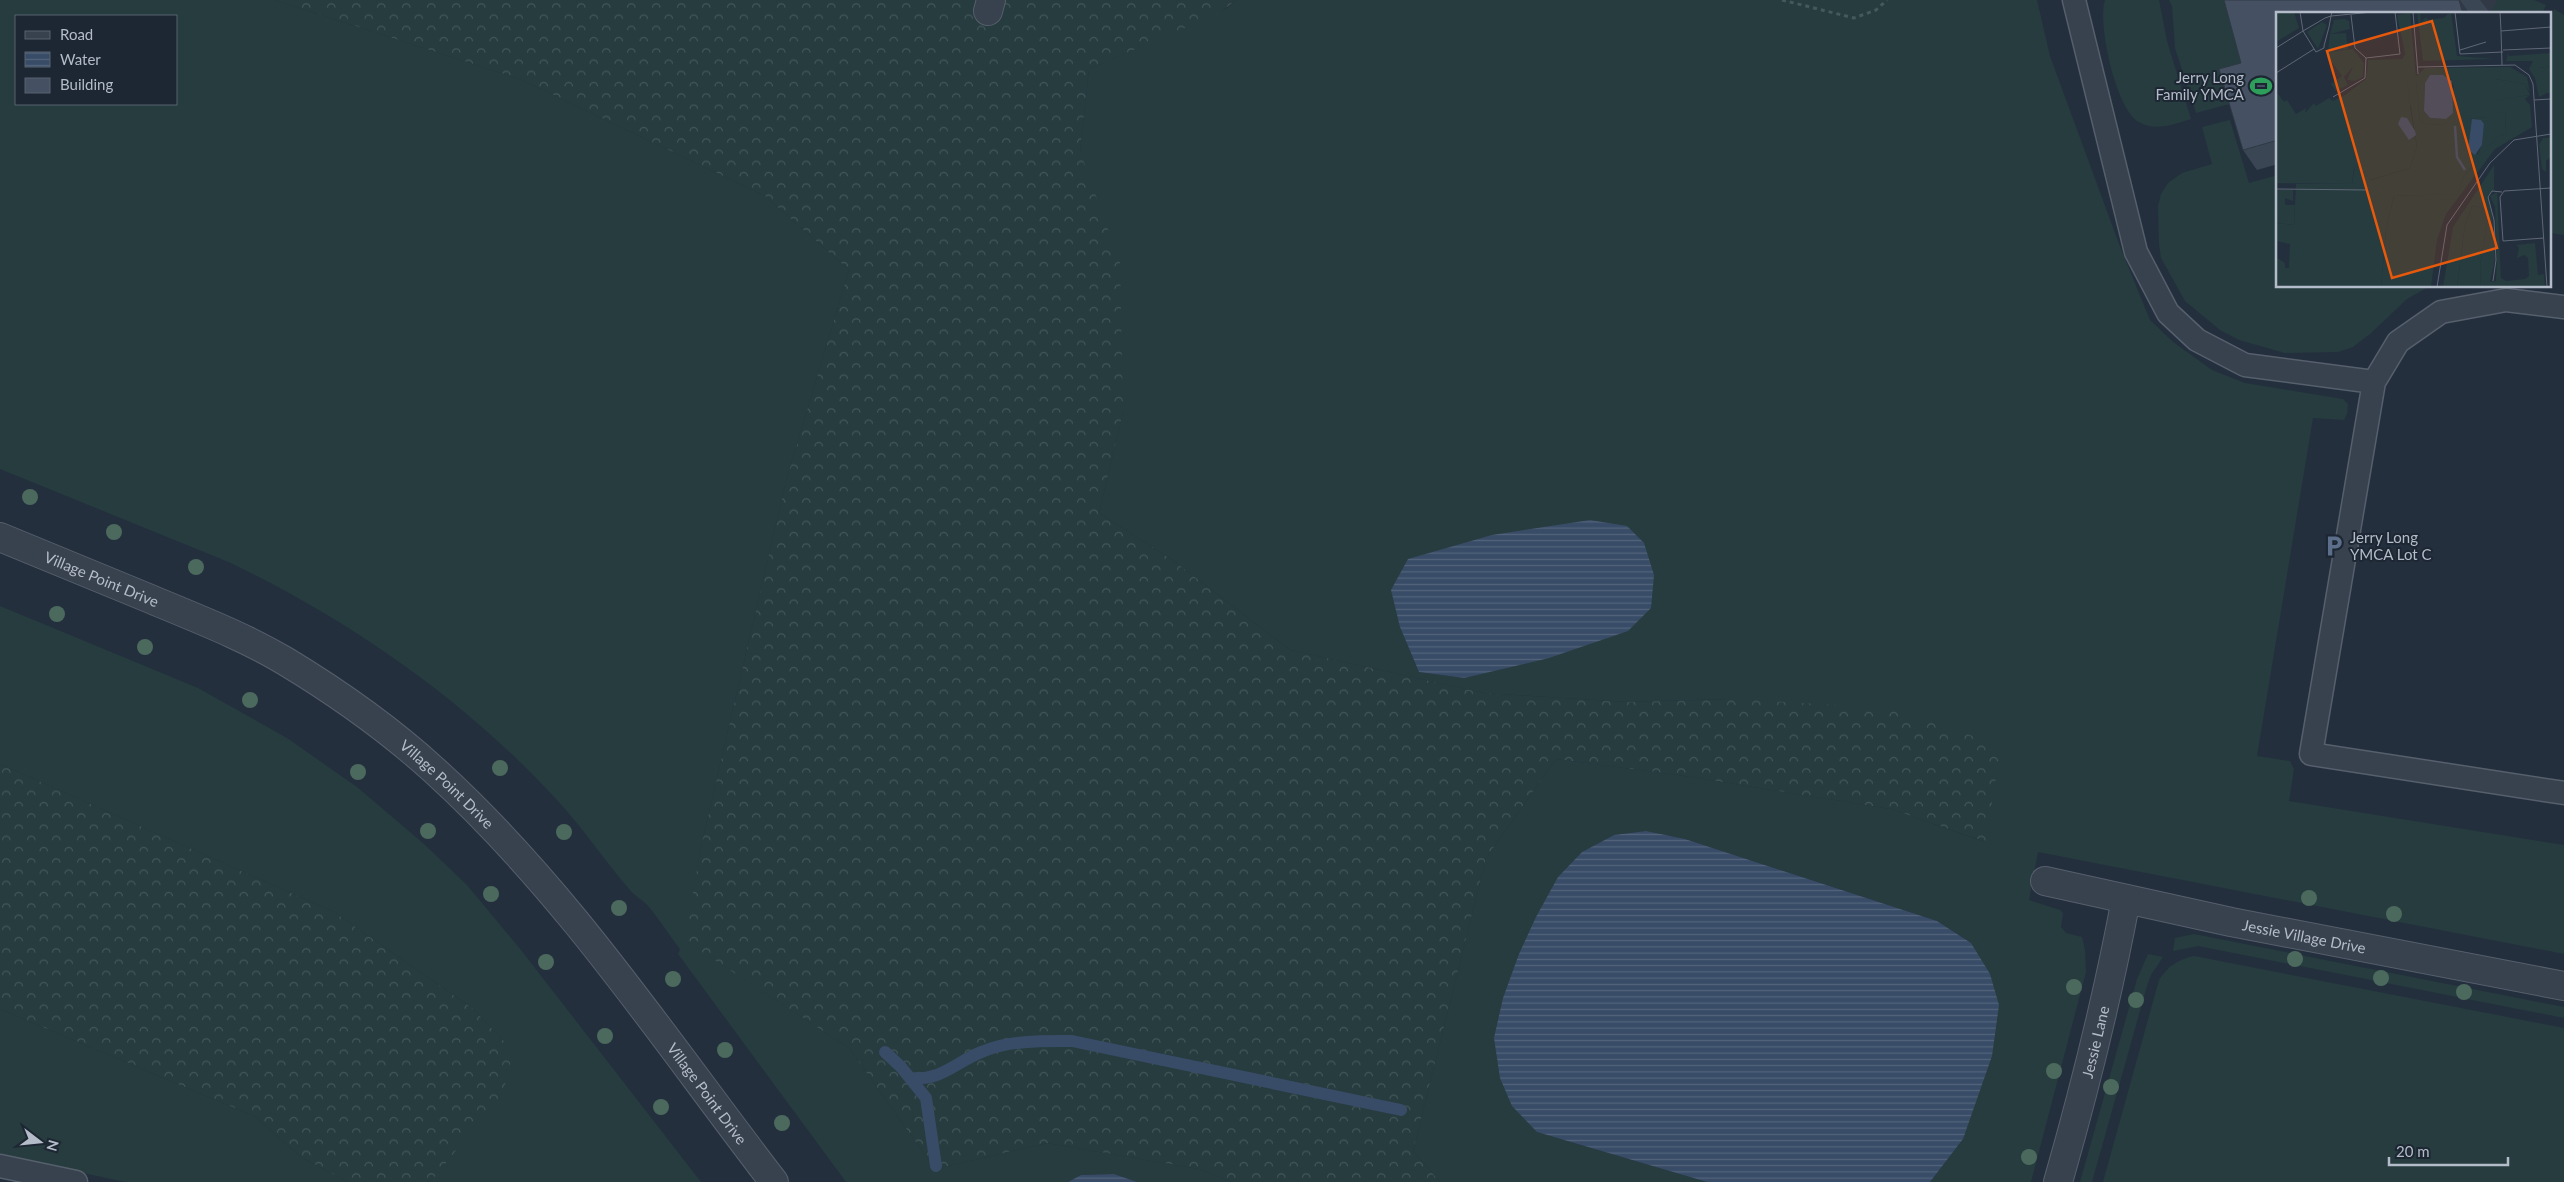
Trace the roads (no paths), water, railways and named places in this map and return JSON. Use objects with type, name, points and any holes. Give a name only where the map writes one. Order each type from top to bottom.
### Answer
[{"type":"street","name":"Village Point Drive","points":[[0,537],[232,633],[283,660],[387,730],[435,771],[521,858],[605,960],[774,1182]]},
{"type":"street","name":"Jessie Village Drive","points":[[2045,881],[2126,899],[2564,986]]},
{"type":"street","name":"Jessie Lane","points":[[2058,1182],[2082,1099],[2109,987],[2126,899]]},
{"type":"lane","points":[[2074,0],[2136,252],[2168,313],[2198,340],[2245,365],[2374,382]]},
{"type":"lane","points":[[2564,307],[2506,300],[2441,312],[2398,342],[2374,382],[2311,754],[2564,793]]},
{"type":"lane","points":[[0,1166],[76,1182]]},
{"type":"water","points":[[1590,520],[1627,526],[1644,543],[1654,575],[1651,608],[1628,631],[1549,658],[1464,678],[1419,672],[1400,627],[1391,590],[1408,559],[1492,535]]},
{"type":"water","points":[[1646,831],[1685,839],[1937,921],[1971,943],[1990,974],[1999,1005],[1992,1056],[1963,1139],[1930,1182],[1707,1182],[1537,1132],[1512,1106],[1500,1078],[1494,1038],[1503,998],[1519,954],[1536,917],[1558,877],[1582,852],[1614,835]]},
{"type":"water","points":[[1114,1174],[1137,1182],[1068,1182],[1081,1175]]},
{"type":"waterway","points":[[910,1078],[922,1078],[941,1073],[974,1055],[995,1047],[1028,1042],[1072,1041],[1401,1110]]},
{"type":"waterway","points":[[885,1052],[901,1067],[926,1098],[936,1166]]},
{"type":"place","name":"Jerry Long Family YMCA","points":[[2261,86]]},
{"type":"place","name":"Jerry Long YMCA Lot C","points":[[2334,546]]}]
